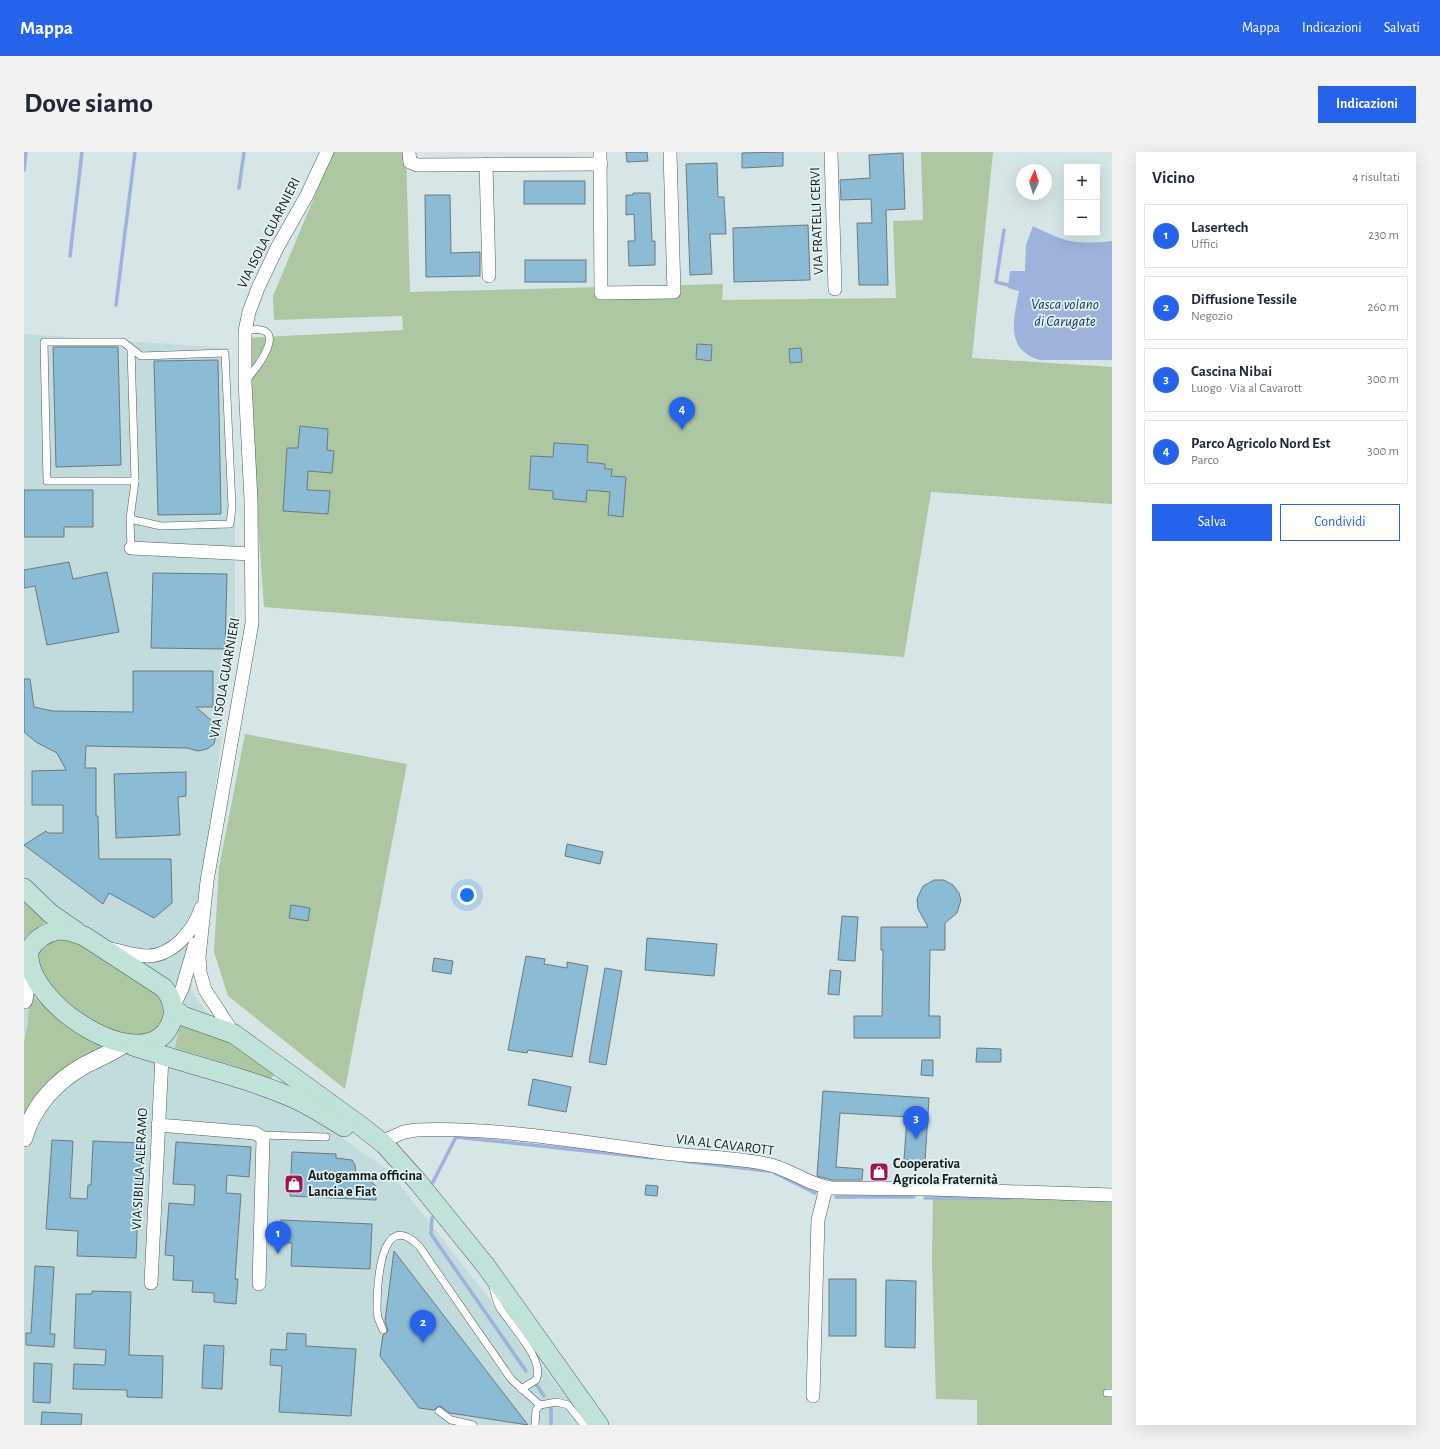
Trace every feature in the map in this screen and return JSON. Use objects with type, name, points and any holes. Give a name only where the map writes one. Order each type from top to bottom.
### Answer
[{"type":"main road","points":[[24,888],[51,914],[161,985],[168,993],[173,1008],[170,1025],[159,1038],[144,1044],[127,1044]]},
{"type":"main road","points":[[84,936],[64,930],[44,935],[35,942],[30,950],[27,960],[26,972],[37,992],[64,1017],[92,1034],[246,1080],[299,1101],[374,1146],[418,1182]]},
{"type":"main road","points":[[173,1008],[183,1016],[234,1034],[381,1142],[418,1182],[486,1266],[599,1425]]},
{"type":"street","name":"VIA ISOLA GUARNIERI","points":[[234,1034],[212,1000],[202,980],[199,957],[208,881],[236,708],[250,643],[253,602],[245,382],[245,331],[249,312],[258,288],[277,248],[308,195],[327,152]]},
{"type":"street","points":[[410,152],[410,162],[414,165],[486,164],[600,158],[601,293],[674,292],[670,152]]},
{"type":"street","name":"VIA FRATELLI CERVI","points":[[831,152],[835,289]]},
{"type":"street","points":[[486,164],[489,276]]},
{"type":"street","points":[[131,548],[252,554]]},
{"type":"street","name":"VIA ISOLA GUARNIERI","points":[[100,946],[142,956],[154,956],[165,953],[181,940],[197,919],[202,908],[208,881]]},
{"type":"street","name":"VIA ISOLA GUARNIERI","points":[[173,1008],[182,989],[204,916]]},
{"type":"street","points":[[24,1000],[26,972]]},
{"type":"street","points":[[24,1138],[38,1108],[56,1085],[80,1068],[127,1044]]},
{"type":"street","name":"VIA SIBILLA ALERAMO","points":[[151,1283],[162,1056]]},
{"type":"street","points":[[158,1125],[255,1133],[261,1135],[264,1142],[259,1284]]},
{"type":"street","name":"VIA AL CAVAROTT","points":[[381,1142],[404,1132],[416,1130],[499,1133],[696,1157],[767,1164],[826,1188],[929,1189],[1112,1195]]},
{"type":"street","points":[[813,1396],[818,1220],[826,1188]]},
{"type":"lane","points":[[245,331],[256,329],[262,330],[267,334],[269,341],[266,353],[261,363],[245,382]]},
{"type":"lane","points":[[130,519],[161,526],[230,524],[232,507],[225,353],[141,356],[123,342],[44,342],[47,481],[135,481]]},
{"type":"lane","points":[[131,348],[135,481],[130,519],[131,548]]},
{"type":"lane","points":[[261,1135],[326,1136]]},
{"type":"lane","points":[[383,1330],[377,1311],[383,1252],[389,1241],[395,1237],[405,1237],[419,1246],[501,1365],[521,1389],[540,1405]]},
{"type":"lane","points":[[486,1266],[499,1306],[532,1353],[537,1365],[538,1374],[536,1380],[521,1389]]},
{"type":"lane","points":[[535,1425],[536,1410],[540,1405],[557,1402],[566,1403],[584,1425]]},
{"type":"lane","points":[[439,1411],[451,1420],[473,1425]]},
{"type":"shaded area","points":[[24,334],[228,348],[235,504],[235,626],[191,991],[271,1096],[318,1121],[389,1171],[588,1425],[24,1425]]},
{"type":"green space","points":[[333,152],[406,152],[410,292],[723,284],[722,300],[896,298],[893,221],[923,220],[921,152],[993,152],[972,358],[1112,367],[1112,504],[931,492],[904,657],[264,607],[245,338],[403,330],[402,316],[274,320],[273,296]]},
{"type":"green space","points":[[245,734],[407,764],[345,1089],[228,996],[214,952],[219,868]]},
{"type":"green space","points":[[24,893],[46,921],[24,942]]},
{"type":"green space","points":[[66,936],[156,989],[166,1003],[162,1028],[137,1039],[75,1017],[33,964],[42,944]]},
{"type":"green space","points":[[29,993],[60,1020],[114,1046],[97,1051],[71,1064],[43,1091],[24,1117],[24,1043],[28,1023]]},
{"type":"green space","points":[[184,1007],[274,1073],[273,1077],[269,1079],[232,1065],[175,1048]]},
{"type":"green space","points":[[933,1191],[1112,1197],[1112,1425],[977,1425],[977,1400],[936,1399],[932,1261]]},
{"type":"water","name":"Vasca volano di Carugate","points":[[1033,226],[1054,236],[1071,241],[1089,243],[1112,241],[1112,360],[1040,360],[1021,349],[1016,341],[1014,322],[1019,291],[1008,288],[1010,271],[1025,271],[1026,245]]},
{"type":"building","points":[[626,152],[647,152],[648,161],[627,162]]},
{"type":"building","points":[[783,152],[783,166],[742,168],[742,153]]},
{"type":"building","points":[[903,153],[905,209],[886,210],[888,285],[859,285],[857,223],[872,223],[871,199],[841,200],[840,180],[870,178],[869,155]]},
{"type":"building","points":[[717,163],[718,197],[724,197],[726,234],[710,234],[712,274],[690,275],[686,164]]},
{"type":"building","points":[[524,181],[585,181],[585,204],[524,204]]},
{"type":"building","points":[[633,193],[650,193],[652,241],[655,241],[655,265],[629,266],[628,241],[635,241],[634,214],[626,215],[626,195],[633,195]]},
{"type":"building","points":[[425,195],[450,195],[451,253],[480,252],[480,276],[426,277]]},
{"type":"building","points":[[808,225],[810,280],[734,282],[733,228]]},
{"type":"building","points":[[525,260],[586,260],[586,282],[525,282]]},
{"type":"building","points":[[697,344],[712,345],[711,361],[696,359]]},
{"type":"building","points":[[53,347],[118,347],[121,465],[56,467]]},
{"type":"building","points":[[801,348],[802,362],[790,363],[789,349]]},
{"type":"building","points":[[218,360],[221,514],[158,515],[154,361]]},
{"type":"building","points":[[300,426],[328,429],[327,450],[334,451],[332,473],[308,471],[307,490],[330,491],[328,514],[283,511],[287,448],[298,448]]},
{"type":"building","points":[[554,443],[588,445],[587,462],[605,464],[605,469],[612,469],[611,476],[626,477],[623,517],[608,515],[610,492],[587,490],[586,502],[553,499],[553,491],[529,489],[531,456],[553,457]]},
{"type":"building","points":[[24,490],[93,490],[93,527],[64,527],[64,537],[24,537]]},
{"type":"building","points":[[69,562],[73,579],[107,572],[119,632],[47,645],[35,586],[24,588],[24,570]]},
{"type":"building","points":[[153,573],[227,574],[225,649],[151,648]]},
{"type":"building","points":[[133,671],[213,671],[213,707],[196,707],[213,722],[217,730],[214,744],[207,749],[198,751],[187,748],[86,746],[85,768],[96,768],[96,816],[98,816],[99,859],[171,859],[172,903],[154,918],[109,893],[103,904],[24,845],[46,831],[48,833],[63,833],[63,805],[32,805],[32,771],[66,770],[57,753],[36,742],[24,732],[24,679],[30,679],[34,707],[52,711],[133,712]]},
{"type":"building","points":[[186,772],[186,796],[178,797],[180,835],[116,838],[114,774]]},
{"type":"building","points":[[567,844],[603,852],[600,864],[565,856]]},
{"type":"building","points":[[934,880],[944,880],[953,885],[959,893],[961,900],[957,913],[945,923],[945,950],[930,950],[929,1016],[940,1016],[940,1038],[854,1038],[854,1016],[882,1016],[883,950],[881,950],[881,927],[928,927],[918,909],[917,899],[923,886]]},
{"type":"building","points":[[291,905],[310,908],[308,921],[289,918]]},
{"type":"building","points":[[842,916],[858,917],[855,961],[838,960]]},
{"type":"building","points":[[647,938],[717,944],[714,976],[645,970]]},
{"type":"building","points":[[526,956],[545,959],[544,964],[567,968],[567,962],[588,966],[572,1057],[528,1050],[527,1053],[508,1050]]},
{"type":"building","points":[[434,958],[453,961],[451,974],[432,971]]},
{"type":"building","points":[[605,968],[622,971],[606,1065],[589,1062]]},
{"type":"building","points":[[830,970],[841,971],[839,995],[828,994]]},
{"type":"building","points":[[977,1048],[1001,1049],[1001,1062],[976,1062]]},
{"type":"building","points":[[922,1060],[933,1060],[933,1076],[921,1075]]},
{"type":"building","points":[[533,1079],[571,1087],[566,1112],[528,1105]]},
{"type":"building","points":[[823,1091],[929,1098],[925,1161],[904,1160],[907,1117],[840,1113],[836,1167],[863,1169],[862,1180],[832,1180],[817,1176]]},
{"type":"building","points":[[52,1140],[73,1141],[70,1198],[87,1199],[88,1185],[91,1185],[93,1141],[141,1143],[136,1258],[77,1256],[78,1231],[46,1229]]},
{"type":"building","points":[[176,1142],[251,1147],[249,1177],[227,1175],[226,1193],[241,1194],[235,1279],[238,1279],[236,1304],[214,1302],[214,1293],[192,1292],[193,1281],[173,1280],[174,1256],[165,1255],[169,1203],[194,1205],[195,1185],[173,1184]]},
{"type":"building","points":[[292,1152],[336,1154],[336,1158],[352,1160],[355,1165],[356,1173],[376,1186],[376,1200],[290,1196]]},
{"type":"building","points":[[646,1185],[658,1186],[657,1196],[645,1195]]},
{"type":"building","points":[[281,1220],[372,1224],[370,1269],[291,1266],[292,1243],[280,1242]]},
{"type":"building","points":[[394,1251],[528,1425],[450,1413],[440,1406],[434,1410],[419,1408],[380,1356],[383,1335],[388,1331],[385,1321]]},
{"type":"building","points":[[35,1266],[54,1267],[50,1334],[55,1334],[54,1347],[26,1345],[26,1333],[31,1333]]},
{"type":"building","points":[[829,1279],[856,1279],[856,1336],[829,1336]]},
{"type":"building","points":[[886,1280],[916,1281],[915,1348],[885,1347]]},
{"type":"building","points":[[92,1291],[131,1292],[129,1355],[163,1356],[162,1398],[127,1397],[127,1390],[73,1389],[74,1364],[105,1365],[106,1350],[74,1348],[76,1294],[92,1294]]},
{"type":"building","points":[[287,1333],[306,1334],[306,1346],[356,1349],[351,1416],[279,1412],[282,1366],[270,1365],[271,1349],[286,1350]]},
{"type":"building","points":[[204,1345],[224,1346],[222,1389],[202,1388]]},
{"type":"building","points":[[34,1363],[52,1364],[50,1403],[33,1402]]},
{"type":"building","points":[[42,1412],[82,1414],[81,1425],[41,1425]]},
{"type":"waterway","points":[[24,170],[26,152]]},
{"type":"waterway","points":[[70,256],[82,152]]},
{"type":"waterway","points":[[116,305],[135,152]]},
{"type":"waterway","points":[[239,188],[244,152]]},
{"type":"waterway","points":[[1004,230],[996,282],[1008,285]]},
{"type":"waterway","points":[[433,1182],[456,1137],[653,1158]]},
{"type":"waterway","points":[[683,1161],[769,1171]]},
{"type":"waterway","points":[[775,1173],[815,1193]]},
{"type":"waterway","points":[[836,1197],[914,1197]]},
{"type":"waterway","points":[[925,1198],[1013,1198]]},
{"type":"waterway","points":[[432,1218],[431,1234],[526,1371]]},
{"type":"waterway","points":[[536,1384],[544,1396]]},
{"type":"waterway","points":[[551,1407],[551,1425]]},
{"type":"place","name":"Parco Agricolo Nord Est","points":[[682,430]]},
{"type":"place","name":"Cascina Nibai","points":[[916,1139]]},
{"type":"place","name":"Cooperativa Agricola Fraternità","points":[[879,1172]]},
{"type":"place","name":"Autogamma officina Lancia e Fiat","points":[[294,1184]]},
{"type":"place","name":"Lasertech","points":[[278,1254]]},
{"type":"place","name":"Diffusione Tessile","points":[[423,1343]]}]
